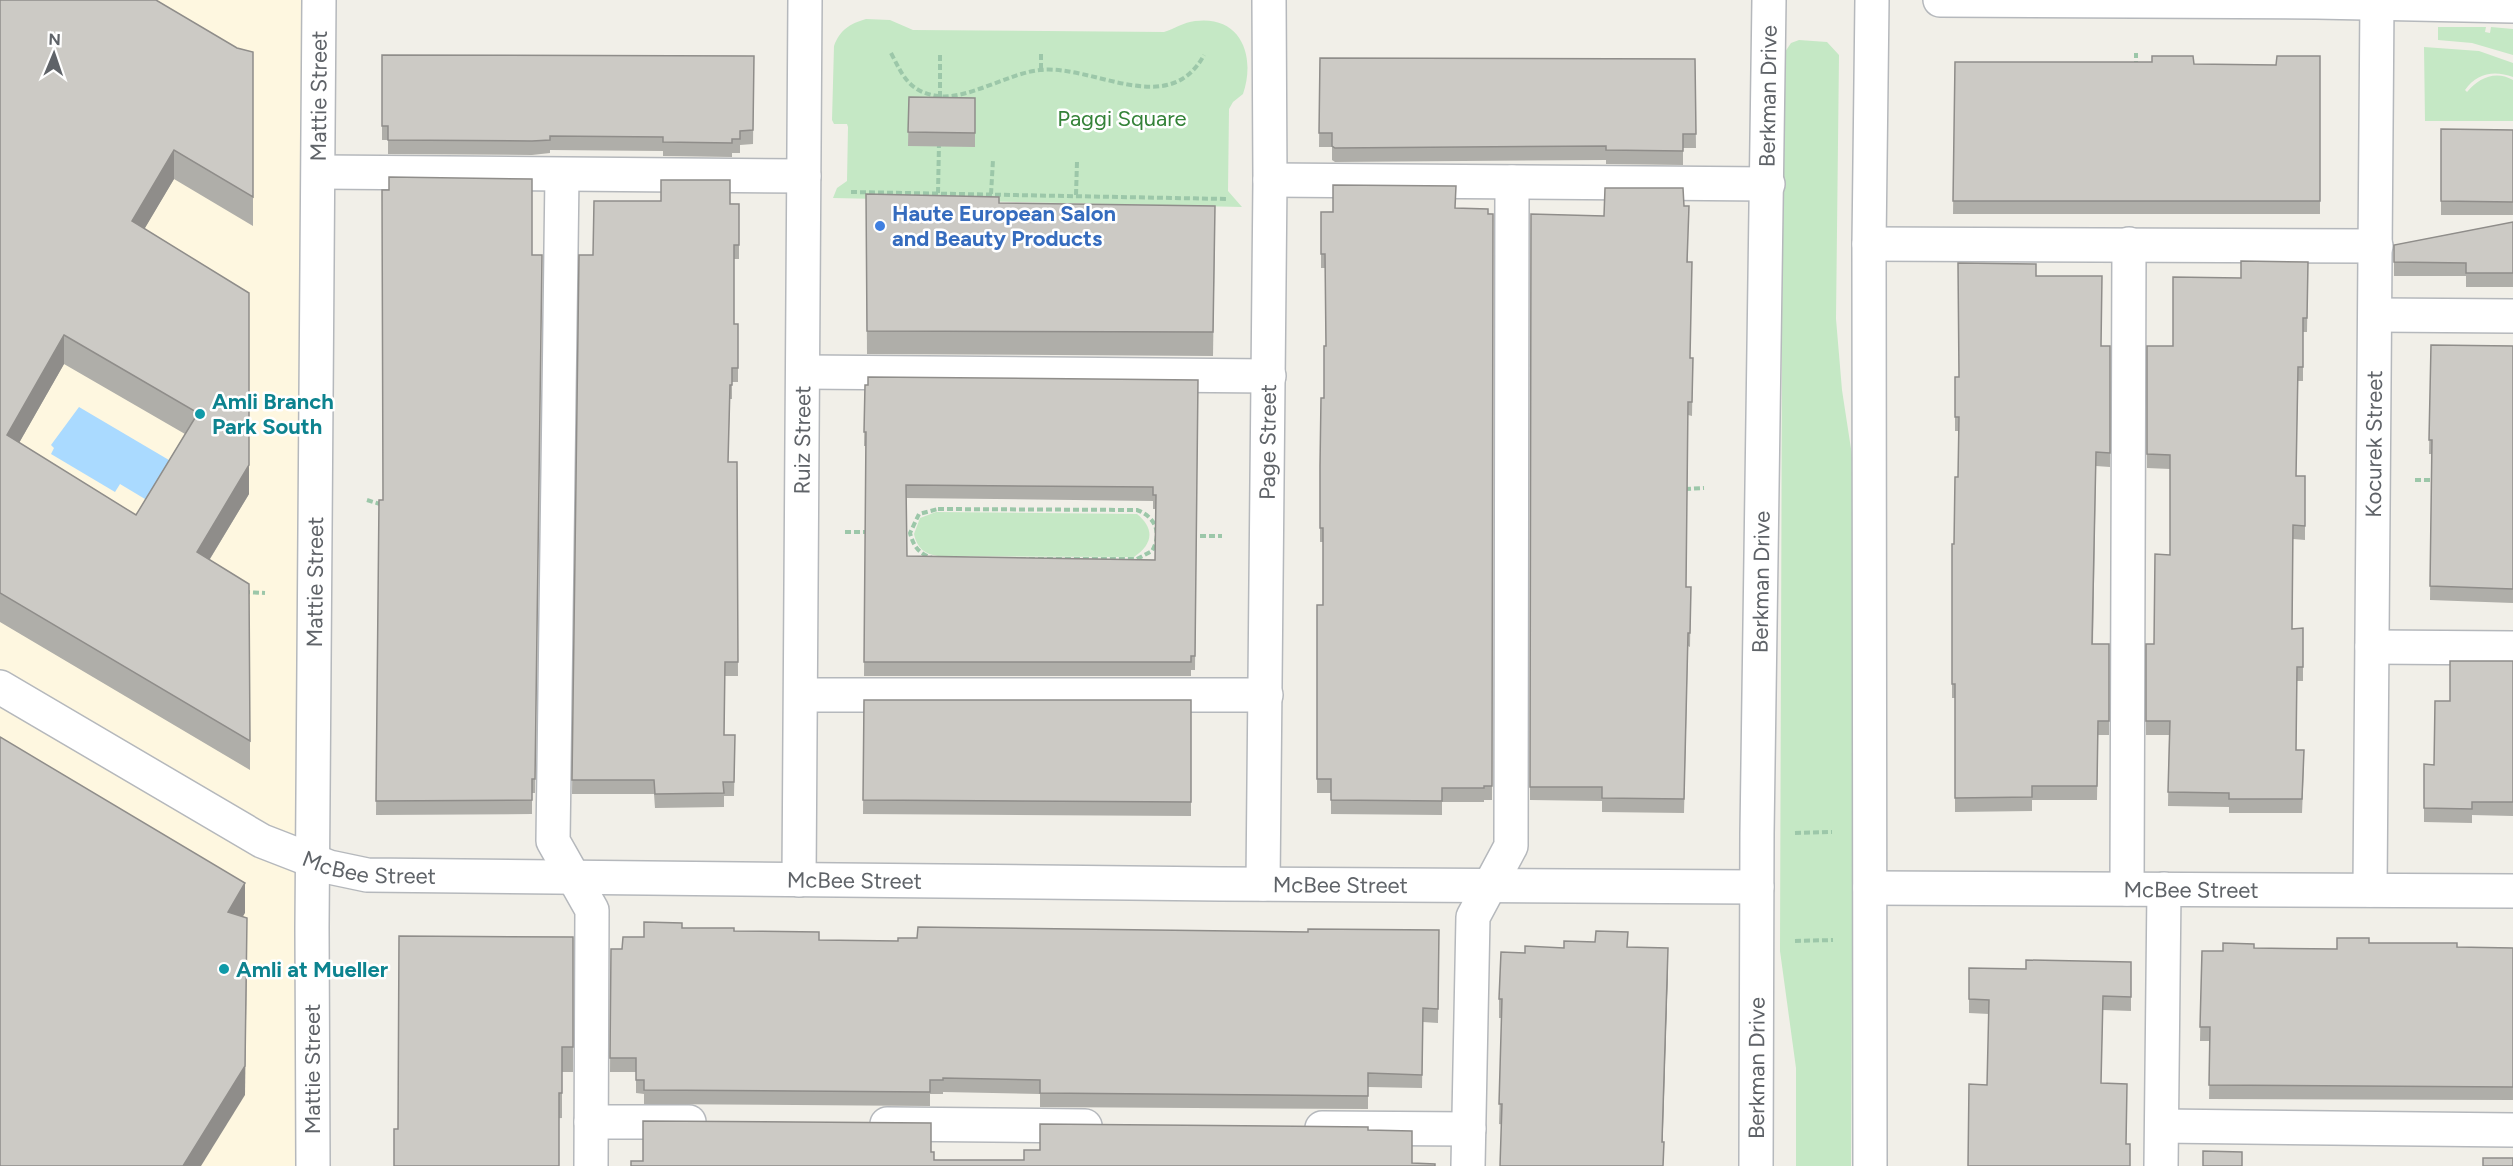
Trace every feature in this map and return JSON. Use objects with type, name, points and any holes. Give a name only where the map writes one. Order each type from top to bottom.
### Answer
[{"type":"street","name":"Mattie Street","points":[[313,1166],[319,0]]},
{"type":"street","name":"Ruiz Street","points":[[799,880],[805,0]]},
{"type":"street","name":"Page Street","points":[[1263,884],[1269,376],[1269,0]]},
{"type":"street","points":[[1762,0],[1793,0]]},
{"type":"street","name":"Berkman Drive","points":[[1756,1166],[1757,887],[1769,0]]},
{"type":"street","points":[[1870,1166],[1869,244],[1872,0]]},
{"type":"street","points":[[1940,0],[2377,1],[2513,6]]},
{"type":"street","name":"Kocurek Street","points":[[2370,890],[2377,1]]},
{"type":"street","points":[[318,172],[804,176]]},
{"type":"street","points":[[562,175],[553,841],[592,910],[591,1166]]},
{"type":"street","points":[[1270,180],[1768,184]]},
{"type":"street","points":[[1468,1166],[1473,917],[1511,846],[1512,182]]},
{"type":"street","points":[[1869,244],[2376,246]]},
{"type":"street","points":[[2127,889],[2129,244]]},
{"type":"street","points":[[2376,315],[2513,316]]},
{"type":"street","points":[[804,372],[1269,376]]},
{"type":"street","points":[[2373,647],[2513,648]]},
{"type":"street","name":"McBee Street","points":[[0,687],[253,837],[345,872],[378,875],[799,880],[1757,887]]},
{"type":"street","points":[[801,695],[1266,695]]},
{"type":"street","name":"McBee Street","points":[[1870,888],[2513,891]]},
{"type":"street","points":[[2161,1166],[2163,889]]},
{"type":"street","points":[[591,1122],[722,1123]]},
{"type":"street","points":[[852,1124],[1113,1126]]},
{"type":"street","points":[[2162,1126],[2513,1130]]},
{"type":"street","points":[[1291,1128],[1469,1129]]},
{"type":"path","points":[[891,52],[907,83],[922,92],[940,96],[977,89],[1041,69],[1085,74],[1128,86],[1167,85],[1186,76],[1198,65],[1204,55]]},
{"type":"path","points":[[939,107],[940,53]]},
{"type":"path","points":[[2136,53],[2136,77]]},
{"type":"path","points":[[1041,54],[1041,69]]},
{"type":"path","points":[[938,193],[939,139]]},
{"type":"path","points":[[991,194],[993,160]]},
{"type":"path","points":[[1076,195],[1077,162]]},
{"type":"path","points":[[851,192],[1227,199]]},
{"type":"path","points":[[1010,195],[1010,203]]},
{"type":"path","points":[[2415,480],[2436,480]]},
{"type":"path","points":[[1682,489],[1704,488]]},
{"type":"path","points":[[367,500],[381,503],[388,508]]},
{"type":"path","points":[[938,509],[1137,510],[1146,513],[1157,527],[1158,535],[1152,551],[1137,559],[936,559],[917,551],[910,533],[919,514],[938,509]]},
{"type":"path","points":[[845,532],[878,532]]},
{"type":"path","points":[[899,533],[910,533]]},
{"type":"path","points":[[1190,536],[1222,536]]},
{"type":"path","points":[[240,592],[265,593]]},
{"type":"path","points":[[1790,833],[1842,832]]},
{"type":"path","points":[[1791,941],[1839,940]]},
{"type":"shaded area","points":[[0,0],[320,0],[314,1166],[0,1166]]},
{"type":"green space","name":"Paggi Square","points":[[866,19],[890,20],[913,30],[1164,32],[1195,21],[1211,21],[1224,25],[1234,31],[1246,53],[1247,80],[1243,94],[1233,102],[1229,109],[1228,191],[1242,207],[833,198],[837,188],[847,181],[848,127],[847,124],[834,124],[832,120],[834,46],[846,28]]},
{"type":"green space","points":[[2438,27],[2486,27],[2485,32],[2490,33],[2491,27],[2513,29],[2513,55],[2472,43],[2438,40]]},
{"type":"green space","points":[[1799,40],[1827,42],[1839,55],[1836,319],[1842,390],[1853,462],[1854,525],[1851,1166],[1796,1166],[1796,1068],[1780,951],[1783,55],[1791,43]]},
{"type":"green space","points":[[2424,47],[2479,51],[2513,63],[2513,77],[2486,74],[2475,80],[2465,90],[2467,92],[2482,79],[2488,77],[2500,76],[2513,80],[2513,121],[2425,121]]},
{"type":"green space","points":[[936,512],[1137,514],[1147,525],[1149,536],[1145,547],[1134,557],[938,556],[922,550],[914,534],[920,518]]},
{"type":"water","points":[[79,407],[174,463],[150,502],[120,484],[115,492],[51,454],[54,448],[51,445]]},
{"type":"building","name":"Amli Branch Park South","points":[[0,0],[156,0],[237,48],[253,52],[253,197],[174,150],[132,221],[249,293],[249,465],[197,552],[249,584],[250,741],[0,593]],"holes":[[[64,335],[198,413],[136,515],[7,435]]]},
{"type":"building","points":[[382,55],[754,56],[753,130],[740,131],[740,139],[732,139],[732,143],[663,142],[663,137],[550,136],[550,140],[532,141],[388,140],[388,126],[382,126]]},
{"type":"building","points":[[2152,56],[2193,56],[2194,64],[2276,65],[2277,56],[2320,56],[2320,201],[1953,201],[1955,62],[2152,62]]},
{"type":"building","points":[[1320,58],[1695,59],[1696,134],[1683,134],[1683,151],[1606,150],[1606,146],[1335,148],[1332,146],[1332,133],[1319,133]]},
{"type":"building","points":[[909,97],[975,98],[975,133],[908,132]]},
{"type":"building","points":[[2441,129],[2513,130],[2513,202],[2441,201]]},
{"type":"building","points":[[389,177],[532,179],[532,255],[542,255],[535,779],[532,779],[532,800],[376,801],[379,500],[383,500],[382,190],[389,190]]},
{"type":"building","points":[[661,180],[730,180],[730,204],[739,204],[739,245],[734,245],[734,324],[738,324],[738,368],[732,368],[732,385],[730,385],[728,462],[737,462],[738,662],[725,662],[724,735],[735,735],[734,782],[723,782],[724,793],[655,794],[654,780],[572,780],[579,255],[593,255],[594,201],[661,201]]},
{"type":"building","points":[[1333,185],[1456,186],[1455,208],[1488,209],[1488,214],[1493,214],[1492,786],[1442,788],[1442,801],[1331,800],[1331,779],[1317,779],[1317,605],[1323,605],[1323,528],[1320,528],[1321,398],[1324,398],[1324,346],[1326,346],[1325,254],[1321,254],[1321,212],[1333,212]]},
{"type":"building","points":[[1605,188],[1683,188],[1684,206],[1689,206],[1687,262],[1692,262],[1690,358],[1693,358],[1692,402],[1688,402],[1686,587],[1691,587],[1684,799],[1602,798],[1602,787],[1530,787],[1531,214],[1604,216]]},
{"type":"building","points":[[866,194],[999,197],[999,203],[1215,206],[1213,332],[867,331]]},
{"type":"building","points":[[2513,222],[2513,273],[2466,273],[2466,263],[2394,262],[2394,245]]},
{"type":"building","points":[[2241,261],[2308,262],[2307,318],[2303,318],[2303,367],[2298,367],[2296,476],[2305,476],[2305,526],[2293,525],[2292,629],[2303,628],[2303,667],[2297,667],[2296,750],[2304,750],[2302,799],[2229,799],[2229,793],[2168,792],[2170,721],[2146,721],[2146,644],[2154,644],[2155,554],[2170,555],[2170,455],[2147,454],[2147,346],[2173,346],[2173,277],[2241,278]]},
{"type":"building","points":[[1958,263],[2036,264],[2036,276],[2102,276],[2101,346],[2110,346],[2110,453],[2096,452],[2092,644],[2109,644],[2109,721],[2098,721],[2097,786],[2032,786],[2032,797],[1955,798],[1952,544],[1954,544],[1955,477],[1958,477],[1959,417],[1955,417],[1955,377],[1959,377]]},
{"type":"building","points":[[2431,345],[2513,346],[2513,589],[2430,586]]},
{"type":"building","points":[[868,377],[1198,380],[1195,656],[1191,656],[1191,662],[864,662],[866,432],[864,432],[865,385],[868,385]],"holes":[[[906,485],[1153,487],[1153,495],[1156,495],[1155,560],[907,556]]]},
{"type":"building","points":[[2450,661],[2513,661],[2513,802],[2472,802],[2472,809],[2424,808],[2424,764],[2434,765],[2435,701],[2450,701]]},
{"type":"building","points":[[864,700],[1191,700],[1191,802],[863,800]]},
{"type":"building","points":[[0,737],[245,883],[228,912],[247,918],[245,1066],[183,1166],[0,1166]]},
{"type":"building","points":[[644,922],[682,923],[682,928],[734,928],[734,931],[819,932],[819,940],[898,941],[898,938],[917,938],[918,927],[1308,932],[1308,929],[1439,930],[1438,1009],[1423,1008],[1422,1075],[1368,1073],[1368,1096],[1040,1093],[1040,1080],[943,1078],[943,1080],[930,1080],[930,1092],[644,1090],[644,1080],[636,1080],[636,1058],[610,1058],[611,949],[622,949],[623,937],[644,937]]},
{"type":"building","points":[[1596,931],[1628,932],[1627,947],[1668,948],[1663,1166],[1500,1166],[1501,952],[1525,953],[1525,946],[1564,948],[1564,941],[1595,942]]},
{"type":"building","points":[[399,936],[573,937],[573,1047],[562,1047],[562,1093],[559,1093],[559,1166],[394,1166],[394,1129],[398,1129]]},
{"type":"building","points":[[2337,938],[2369,938],[2369,943],[2457,943],[2457,947],[2513,948],[2513,1087],[2209,1085],[2210,1027],[2200,1027],[2202,951],[2223,951],[2223,943],[2254,944],[2254,948],[2337,949]]},
{"type":"building","points":[[2026,960],[2131,962],[2131,997],[2103,996],[2101,1083],[2127,1084],[2126,1144],[2130,1144],[2130,1166],[1968,1166],[1969,1084],[1987,1085],[1989,1000],[1969,999],[1969,968],[2026,969]]},
{"type":"building","points":[[643,1121],[931,1123],[931,1152],[934,1152],[934,1160],[1024,1160],[1024,1150],[1040,1150],[1040,1124],[1368,1127],[1368,1130],[1412,1131],[1412,1163],[1435,1164],[1435,1166],[631,1166],[631,1161],[643,1161]]},
{"type":"building","points":[[2203,1151],[2242,1152],[2242,1166],[2203,1166]]},
{"type":"building","points":[[2483,1158],[2513,1158],[2513,1166],[2483,1166]]},
{"type":"place","name":"Haute European Salon and Beauty Products","points":[[880,226]]},
{"type":"place","name":"Amli Branch Park South","points":[[200,414]]},
{"type":"place","name":"Amli at Mueller","points":[[224,969]]}]
